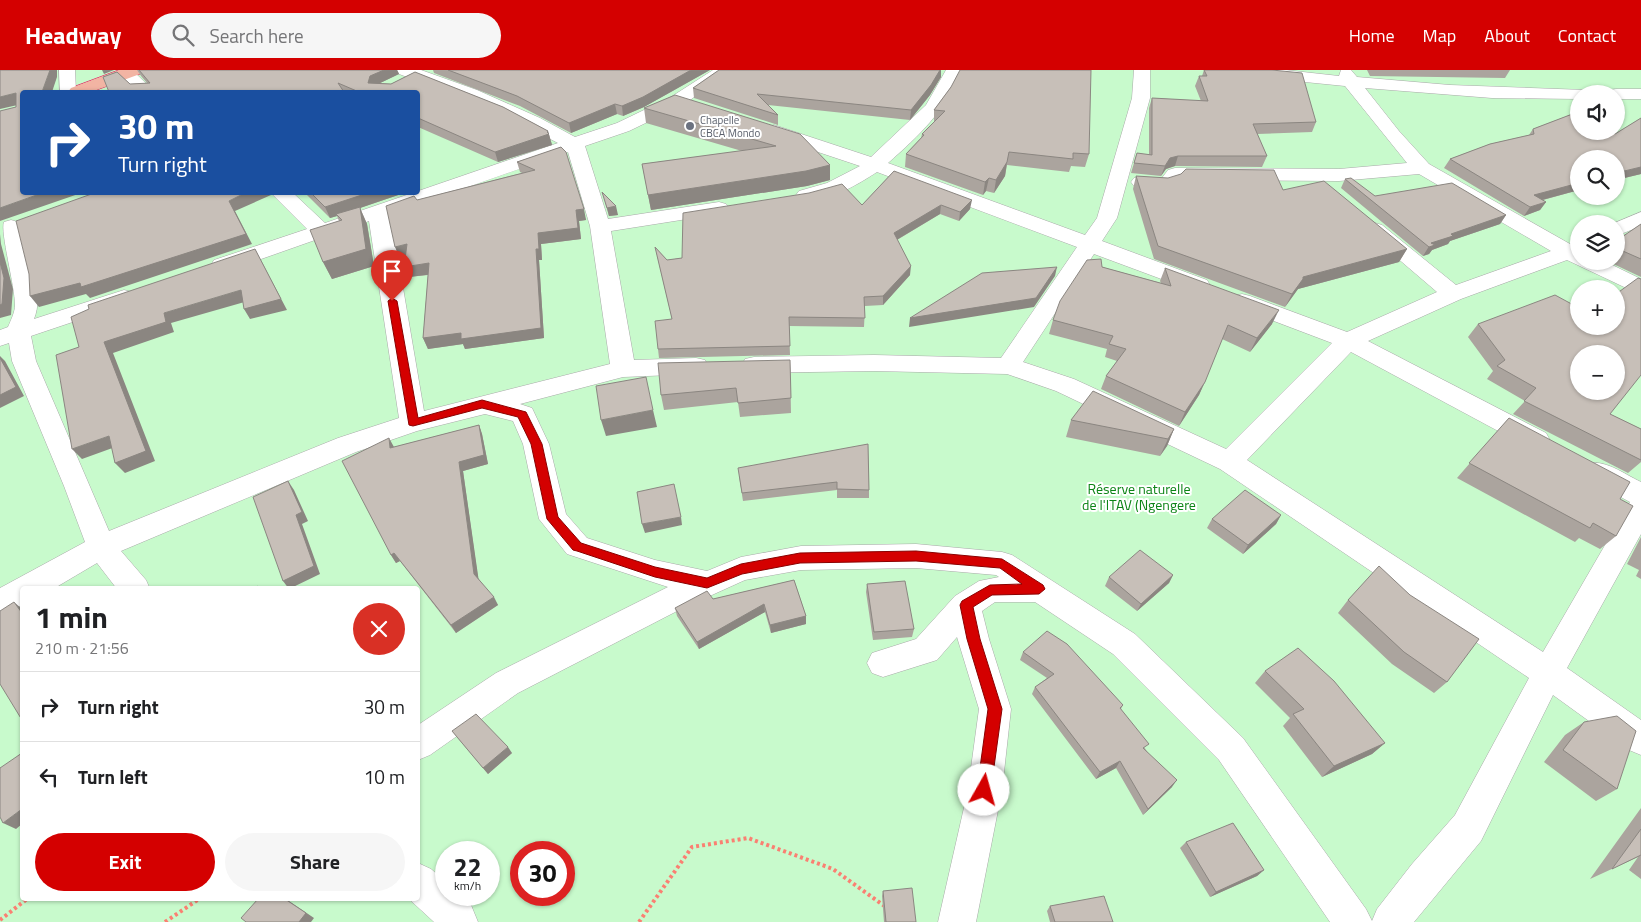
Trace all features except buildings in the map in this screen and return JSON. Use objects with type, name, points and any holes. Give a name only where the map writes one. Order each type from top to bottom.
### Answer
[{"type":"highway","points":[[82,90],[130,72]]},
{"type":"street","points":[[67,70],[68,90]]},
{"type":"street","points":[[784,198],[830,190],[856,178],[876,165],[930,114],[946,90],[954,70]]},
{"type":"street","points":[[1008,366],[1107,218],[1141,98],[1142,70]]},
{"type":"street","points":[[1236,70],[1349,77],[1461,92],[1570,94]]},
{"type":"street","points":[[200,272],[377,213],[623,127],[677,101],[718,71]]},
{"type":"street","points":[[130,72],[144,90]]},
{"type":"street","points":[[412,74],[493,102],[544,125],[575,145],[600,226],[622,369]]},
{"type":"street","points":[[1349,77],[1422,168],[1570,251]]},
{"type":"street","points":[[1625,94],[1641,94]]},
{"type":"street","points":[[677,101],[703,109]]},
{"type":"street","points":[[756,126],[876,165],[1348,341],[1555,450]]},
{"type":"street","points":[[1119,180],[1167,184],[1175,174],[1339,176],[1422,168]]},
{"type":"street","points":[[1310,176],[1333,194]]},
{"type":"street","points":[[283,195],[322,231]]},
{"type":"street","points":[[600,226],[737,205]]},
{"type":"street","points":[[377,213],[383,235],[413,423]]},
{"type":"street","points":[[1625,226],[1641,218]]},
{"type":"street","points":[[1363,219],[1453,294]]},
{"type":"street","points":[[9,334],[27,308],[19,259],[13,245],[13,226]]},
{"type":"street","points":[[1229,462],[1348,341],[1453,294],[1570,257]]},
{"type":"street","points":[[1607,270],[1641,288]]},
{"type":"street","points":[[9,334],[145,290]]},
{"type":"street","points":[[9,334],[24,360],[78,486],[101,547],[133,586]]},
{"type":"street","points":[[31,586],[101,547],[347,445],[413,423],[622,369],[874,363],[1008,366],[1066,385],[1229,462],[1548,673],[1641,739]]},
{"type":"street","points":[[482,404],[522,414],[536,444],[553,519],[577,546],[655,572],[707,583]]},
{"type":"street","points":[[1581,464],[1641,495]]},
{"type":"street","points":[[1400,918],[1468,828],[1548,673],[1641,508]]},
{"type":"street","points":[[420,743],[507,683],[707,583],[741,569],[800,558],[916,556],[1002,564],[1124,644],[1231,749],[1353,922]]},
{"type":"street","points":[[883,663],[926,650],[966,605],[990,590],[1039,589]]},
{"type":"street","points":[[0,604],[20,592]]},
{"type":"street","points":[[957,922],[984,790],[995,709],[973,639],[966,605]]},
{"type":"street","points":[[420,884],[458,918],[459,922]]},
{"type":"path","points":[[638,922],[692,847],[748,838],[833,870],[893,912]]},
{"type":"path","points":[[0,920],[24,901]]},
{"type":"path","points":[[165,922],[196,901]]},
{"type":"green space","name":"Réserve naturelle de l'ITAV (Ngengere","points":[[0,70],[1641,70],[1641,922],[0,922]]},
{"type":"place","name":"Chapelle CBCA Mondo","points":[[690,126]]},
{"type":"route","points":[[392,301],[398,323],[413,423],[482,404],[522,414],[536,444],[553,519],[577,546],[655,572],[707,583],[741,569],[800,558],[916,556],[1002,564],[1039,589],[990,590],[966,605],[973,639],[995,709],[984,790]]}]
